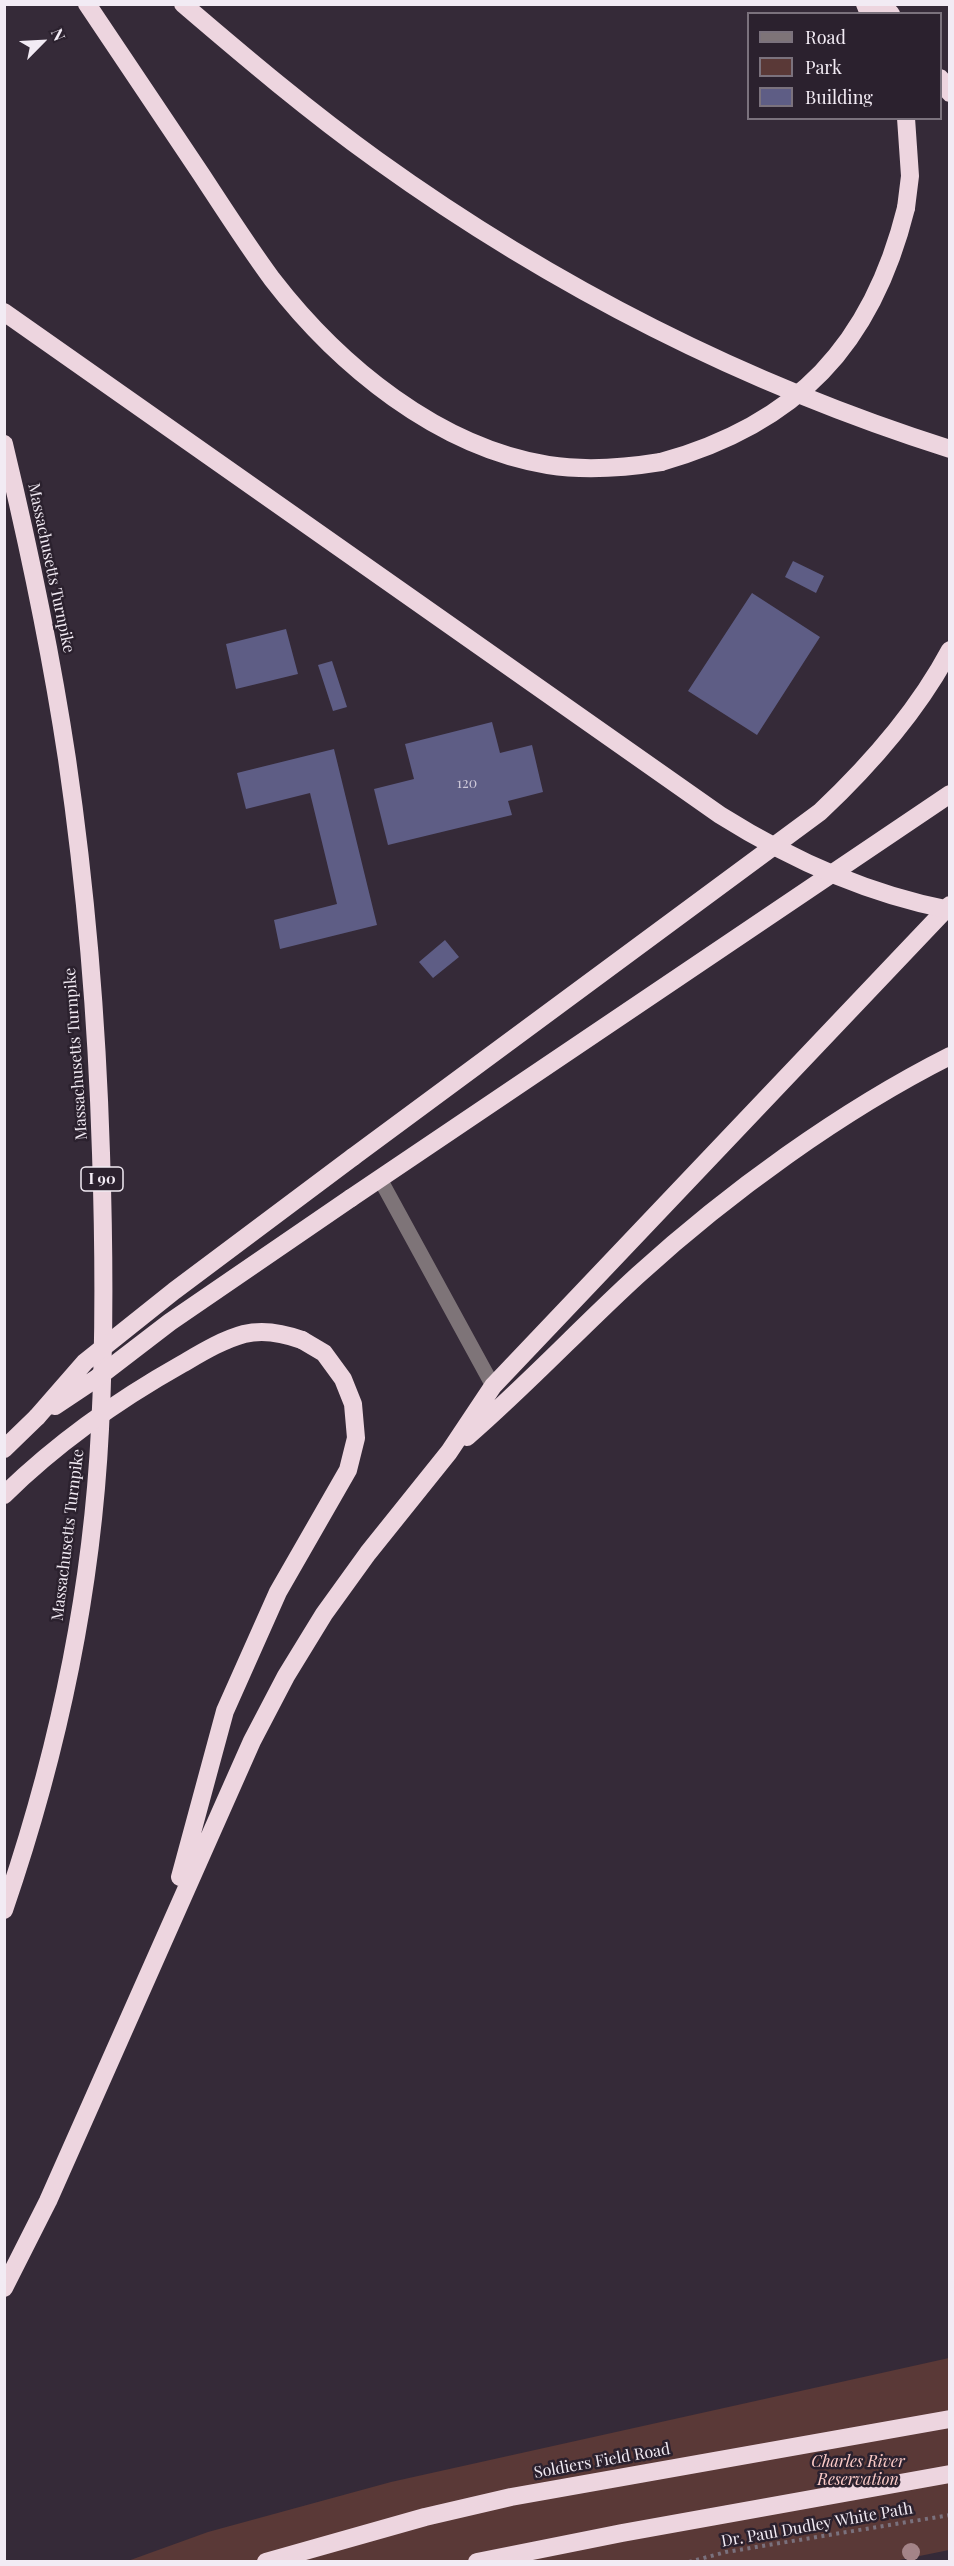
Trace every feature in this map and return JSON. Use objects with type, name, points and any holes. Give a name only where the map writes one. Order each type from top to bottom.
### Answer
[{"type":"highway","points":[[87,4],[273,279],[326,338],[373,381],[444,429],[469,441],[522,459],[549,465],[604,468],[661,462],[706,448],[742,432],[792,400],[813,382],[845,345],[868,312],[891,258],[906,208],[910,176],[906,120]]},
{"type":"highway","points":[[183,4],[285,90],[370,155],[522,256],[621,311],[766,381],[866,421],[950,449]]},
{"type":"highway","points":[[4,312],[720,815],[756,837],[844,879],[887,895],[950,910]]},
{"type":"highway","name":"Massachusetts Turnpike","points":[[4,444],[36,588],[67,758],[76,828],[100,1096],[104,1269],[100,1430],[92,1520],[80,1608],[55,1736],[35,1815],[4,1910]]},
{"type":"highway","points":[[4,1449],[37,1417],[85,1362],[202,1270],[820,812],[858,776],[893,736],[932,681],[950,650]]},
{"type":"highway","points":[[37,1417],[97,1378],[170,1322],[351,1198],[950,794]]},
{"type":"highway","points":[[4,2288],[75,2138],[240,1767],[286,1676],[345,1584],[449,1452],[493,1386],[950,905]]},
{"type":"highway","points":[[449,1452],[511,1399],[641,1273],[723,1205],[852,1112],[950,1056]]},
{"type":"highway","points":[[4,1495],[86,1424],[144,1386],[213,1346],[245,1334],[257,1332],[280,1334],[302,1340],[331,1360],[349,1391],[356,1421],[356,1438],[348,1470],[278,1592],[225,1711],[165,1934]]},
{"type":"highway","name":"Soldiers Field Road","points":[[266,2562],[425,2517],[511,2497],[950,2419]]},
{"type":"highway","points":[[477,2562],[622,2533],[950,2474]]},
{"type":"lane","points":[[380,1179],[493,1386]]},
{"type":"path","name":"Dr. Paul Dudley White Path","points":[[689,2562],[726,2552],[950,2515]]},
{"type":"green space","name":"Charles River Reservation","points":[[949,2358],[949,2550],[890,2562],[125,2562],[208,2532],[391,2482]]},
{"type":"building","points":[[793,561],[824,576],[816,593],[785,577]]},
{"type":"building","points":[[752,593],[820,637],[757,735],[688,691]]},
{"type":"building","points":[[286,629],[298,674],[236,689],[226,644]]},
{"type":"building","points":[[332,661],[347,707],[333,711],[318,665]]},
{"type":"building","points":[[492,722],[500,753],[532,745],[543,792],[508,801],[512,815],[388,845],[374,789],[414,779],[405,744]]},
{"type":"building","points":[[334,749],[377,925],[280,949],[274,920],[337,904],[310,793],[246,809],[237,773]]},
{"type":"building","points":[[445,940],[459,957],[433,978],[419,962]]}]
